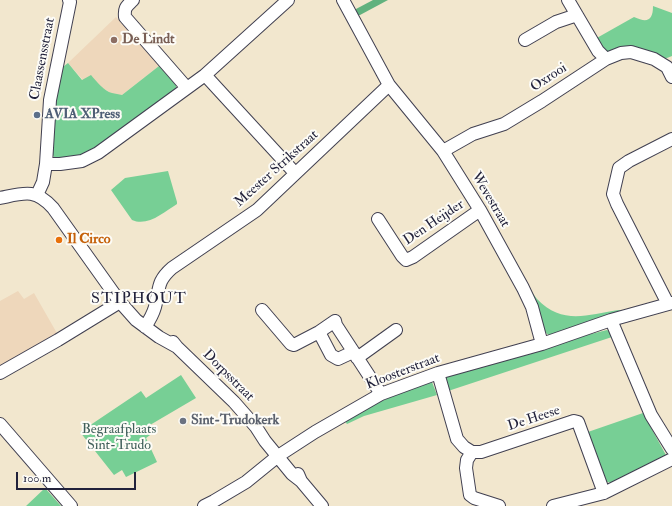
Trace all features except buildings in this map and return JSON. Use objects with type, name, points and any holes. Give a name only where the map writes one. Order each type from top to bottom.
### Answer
[{"type":"street","name":"Claassensstraat","points":[[37,195],[43,182],[46,164],[50,100],[70,2],[69,0]]},
{"type":"street","points":[[133,0],[126,6],[124,11],[125,17],[187,88]]},
{"type":"street","points":[[46,164],[82,161],[98,153],[205,75],[288,0]]},
{"type":"street","name":"Wevestraat","points":[[343,0],[389,86],[443,151],[480,210],[532,306],[542,344]]},
{"type":"street","points":[[568,0],[598,51],[606,60]]},
{"type":"street","points":[[525,40],[556,22],[577,14]]},
{"type":"street","name":"Oxrooi","points":[[443,151],[473,134],[504,124],[621,52],[631,52],[654,60],[670,69]]},
{"type":"street","points":[[205,75],[295,173]]},
{"type":"street","name":"Meester Strikstraat","points":[[147,324],[155,305],[161,280],[166,273],[257,210],[389,86]]},
{"type":"street","points":[[670,304],[613,194],[619,168],[629,161],[672,139]]},
{"type":"street","points":[[0,198],[21,193],[37,195]]},
{"type":"street","name":"Dorpsstraat","points":[[37,195],[47,201],[53,208],[123,306],[138,315],[147,324],[168,335],[177,347],[234,402],[256,427],[265,441],[280,455],[292,474],[301,481],[322,506]]},
{"type":"street","name":"Den Heijder","points":[[378,219],[406,260],[413,257],[480,210]]},
{"type":"street","name":"Kloosterstraat","points":[[204,506],[214,502],[246,482],[280,455],[315,432],[381,394],[438,373],[542,344],[612,320],[670,304]]},
{"type":"street","points":[[0,373],[66,335],[123,306]]},
{"type":"street","points":[[262,310],[291,344],[294,345],[319,332],[335,321],[336,325],[381,394]]},
{"type":"street","points":[[612,320],[651,415],[672,449]]},
{"type":"street","points":[[319,332],[331,355],[338,359],[356,355],[396,330]]},
{"type":"street","points":[[438,373],[457,439],[464,447],[472,452],[467,460],[466,468],[470,495],[474,498],[499,506]]},
{"type":"street","name":"De Heese","points":[[472,452],[481,452],[574,421],[578,422],[604,493]]},
{"type":"street","points":[[0,424],[71,506]]},
{"type":"street","points":[[553,506],[604,493],[672,459]]},
{"type":"shaded area","name":"De Lindt","points":[[116,17],[159,66],[122,95],[113,94],[83,80],[68,63]]},
{"type":"shaded area","points":[[18,291],[24,299],[34,293],[58,335],[0,367],[0,301]]},
{"type":"green space","points":[[373,0],[388,0],[360,15],[357,15],[355,12],[356,9]]},
{"type":"green space","points":[[653,6],[672,13],[672,56],[662,58],[607,54],[595,39],[634,17],[642,20],[650,18],[653,11]]},
{"type":"green space","points":[[68,63],[82,80],[91,75],[103,88],[113,93],[122,95],[159,66],[176,85],[176,89],[156,105],[83,156],[57,159],[52,153],[52,123],[59,70]]},
{"type":"green space","points":[[168,171],[177,204],[156,218],[144,222],[132,220],[111,190],[125,178]]},
{"type":"green space","points":[[527,287],[546,307],[565,315],[585,316],[618,310],[625,313],[549,335],[545,331]]},
{"type":"green space","points":[[607,330],[610,332],[612,337],[445,392],[441,379],[465,370],[567,340]]},
{"type":"green space","name":"Begraafplaats Sint-Trudo","points":[[181,375],[196,398],[150,425],[153,433],[146,438],[157,462],[126,477],[122,470],[114,475],[80,432],[141,391],[146,398]]},
{"type":"green space","points":[[432,382],[437,395],[364,416],[347,424],[343,419],[398,394]]},
{"type":"green space","points":[[643,413],[667,457],[611,483],[604,481],[585,433]]},
{"type":"green space","points":[[45,488],[61,506],[26,506]]},
{"type":"place","name":"De Lindt","points":[[114,40]]},
{"type":"place","name":"AVIA XPress","points":[[37,115]]},
{"type":"place","name":"Il Circo","points":[[59,240]]},
{"type":"place","name":"Sint-Trudokerk","points":[[183,421]]},
{"type":"district","name":"STIPHOUT","points":[[139,300]]}]
